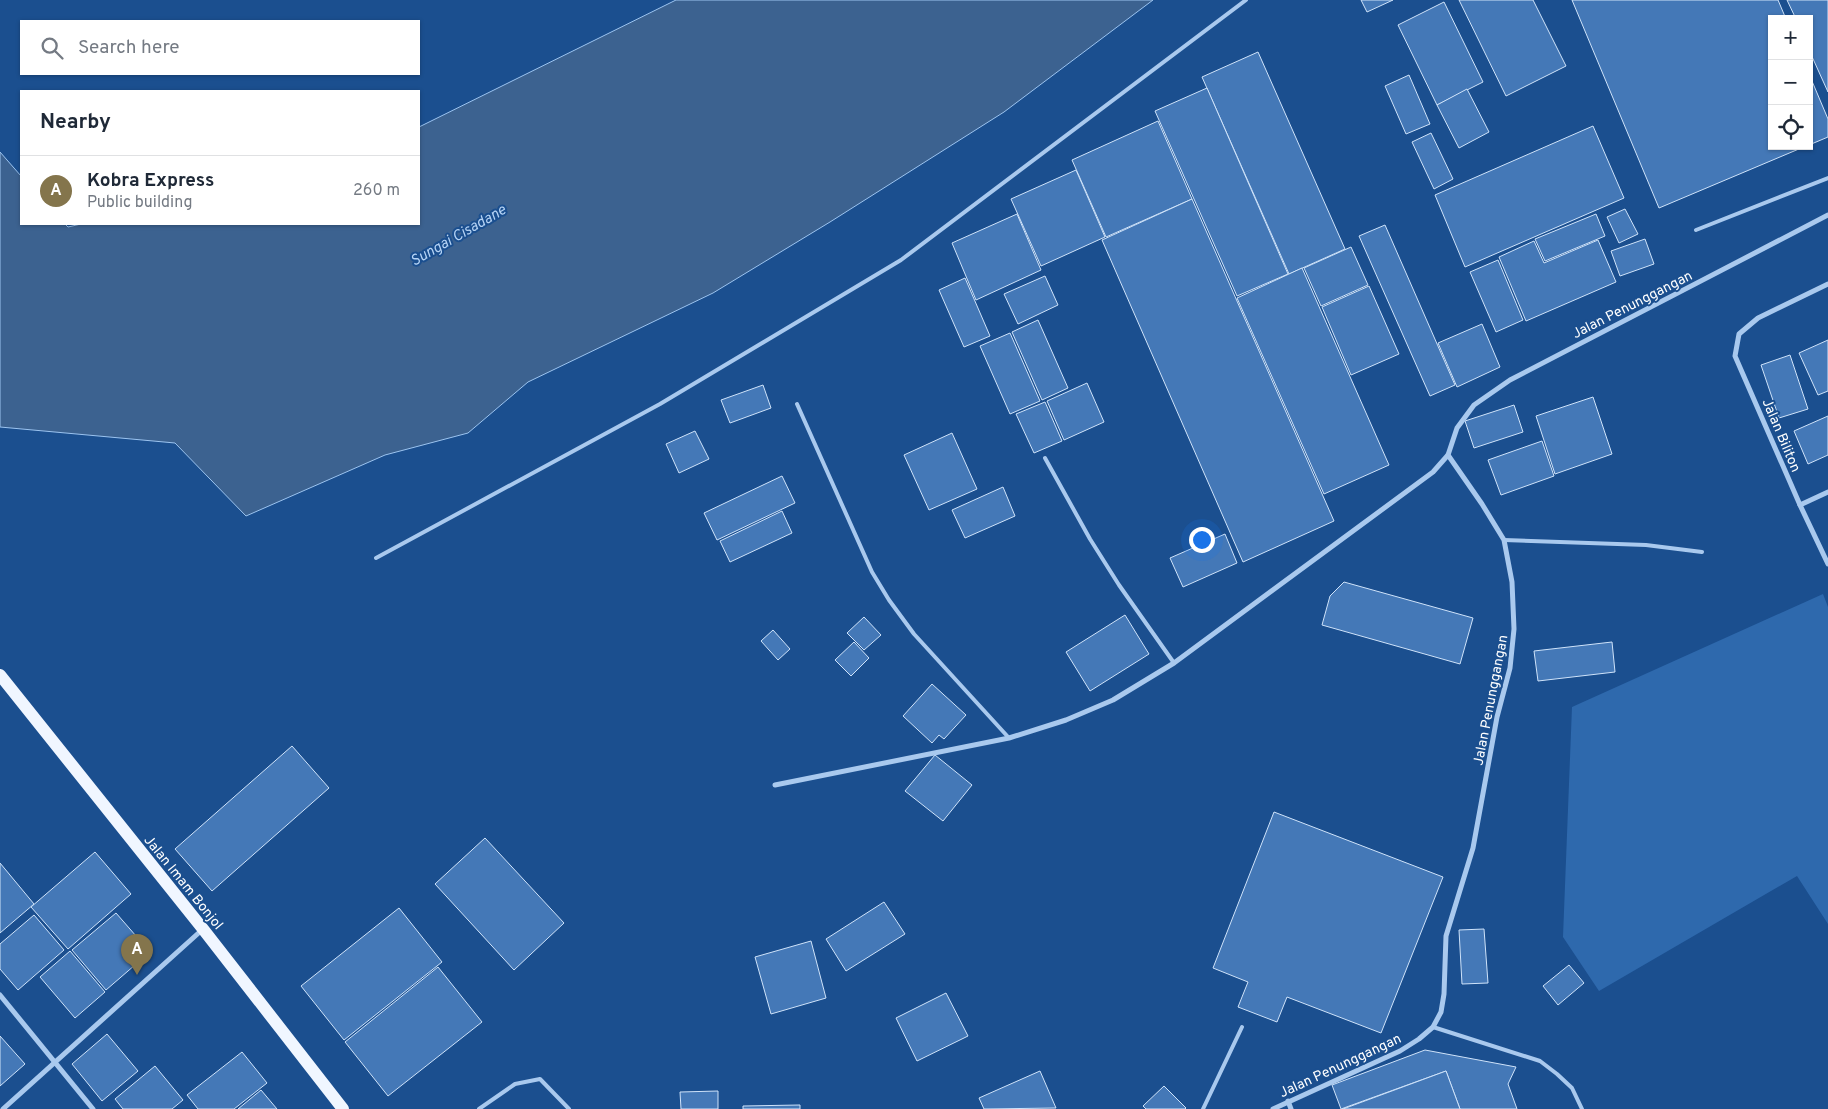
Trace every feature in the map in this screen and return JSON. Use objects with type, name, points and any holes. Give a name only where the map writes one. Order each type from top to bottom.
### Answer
[{"type":"main road","name":"Jalan Imam Bonjol","points":[[0,675],[203,929],[343,1109]]},
{"type":"street","name":"Jalan Penunggangan","points":[[1272,1109],[1400,1051],[1433,1027],[1441,1012],[1444,994],[1446,936],[1473,848],[1496,717],[1510,668],[1514,629],[1512,582],[1504,540],[1448,455],[1457,428],[1474,405],[1510,380],[1828,215]]},
{"type":"street","name":"Jalan Biliton","points":[[1828,284],[1758,318],[1739,334],[1736,356],[1800,505],[1828,564]]},
{"type":"street","points":[[775,785],[1009,738],[1066,720],[1113,700],[1174,663],[1433,472],[1448,455]]},
{"type":"street","points":[[1800,505],[1828,492]]},
{"type":"street","points":[[3,1109],[203,929]]},
{"type":"street","points":[[0,995],[93,1109]]},
{"type":"street","points":[[1288,1101],[1291,1109]]},
{"type":"lane","points":[[376,558],[660,404],[901,260],[1246,0]]},
{"type":"lane","points":[[1696,230],[1828,178]]},
{"type":"lane","points":[[798,404],[872,572],[888,600],[914,634],[1009,738]]},
{"type":"lane","points":[[1045,458],[1090,539],[1119,585],[1174,663]]},
{"type":"lane","points":[[1504,540],[1646,545],[1702,552]]},
{"type":"lane","points":[[1203,1109],[1242,1027]]},
{"type":"lane","points":[[1433,1027],[1540,1061],[1572,1088],[1582,1109]]},
{"type":"lane","points":[[479,1109],[515,1084],[540,1079],[569,1109]]},
{"type":"shaded area","points":[[1823,594],[1828,607],[1828,924],[1797,876],[1599,991],[1563,937],[1572,707]]},
{"type":"water","name":"Sungai Cisadane","points":[[676,0],[1153,0],[1004,112],[830,222],[713,293],[528,382],[468,433],[385,455],[246,516],[175,443],[0,427],[0,152],[20,175],[20,225],[66,225],[68,227],[77,225],[420,225],[420,127]]},
{"type":"building","points":[[1361,0],[1393,0],[1367,12]]},
{"type":"building","points":[[1459,0],[1533,0],[1566,66],[1506,96]]},
{"type":"building","points":[[1572,0],[1778,0],[1784,15],[1768,15],[1768,150],[1797,150],[1659,208]]},
{"type":"building","points":[[1787,0],[1828,0],[1828,92],[1813,59],[1813,15],[1794,15]]},
{"type":"building","points":[[1444,2],[1483,82],[1437,105],[1398,25]]},
{"type":"building","points":[[1258,52],[1345,249],[1289,274],[1202,77]]},
{"type":"building","points":[[1409,75],[1430,124],[1406,134],[1385,86]]},
{"type":"building","points":[[1813,83],[1828,119],[1828,137],[1813,143]]},
{"type":"building","points":[[1207,88],[1288,274],[1237,296],[1155,111]]},
{"type":"building","points":[[1467,89],[1489,132],[1459,148],[1437,105]]},
{"type":"building","points":[[1158,121],[1192,199],[1106,237],[1072,160]]},
{"type":"building","points":[[1593,126],[1624,198],[1465,267],[1435,195]]},
{"type":"building","points":[[1431,133],[1453,179],[1434,189],[1412,142]]},
{"type":"building","points":[[1076,170],[1105,237],[1041,266],[1011,199]]},
{"type":"building","points":[[1192,199],[1334,521],[1243,562],[1102,240]]},
{"type":"building","points":[[1625,209],[1638,234],[1619,243],[1607,217]]},
{"type":"building","points":[[1017,214],[1041,270],[976,300],[952,243]]},
{"type":"building","points":[[1596,214],[1605,236],[1545,261],[1535,239]]},
{"type":"building","points":[[1385,225],[1455,385],[1430,396],[1359,236]]},
{"type":"building","points":[[1645,239],[1654,264],[1620,276],[1611,251]]},
{"type":"building","points":[[1598,240],[1616,282],[1526,321],[1499,257],[1534,241],[1544,263]]},
{"type":"building","points":[[1351,247],[1368,285],[1321,306],[1304,268]]},
{"type":"building","points":[[1498,260],[1523,320],[1496,332],[1470,272]]},
{"type":"building","points":[[1302,268],[1389,465],[1324,494],[1237,298]]},
{"type":"building","points":[[1045,276],[1058,305],[1018,324],[1004,294]]},
{"type":"building","points":[[965,278],[990,336],[964,347],[939,290]]},
{"type":"building","points":[[1369,286],[1399,354],[1351,375],[1322,307]]},
{"type":"building","points":[[1038,320],[1068,388],[1042,400],[1012,332]]},
{"type":"building","points":[[1482,324],[1500,367],[1457,387],[1438,343]]},
{"type":"building","points":[[1010,333],[1040,401],[1010,414],[980,346]]},
{"type":"building","points":[[1828,340],[1828,391],[1818,395],[1799,353]]},
{"type":"building","points":[[1790,355],[1808,409],[1779,418],[1761,365]]},
{"type":"building","points":[[1087,383],[1104,422],[1064,440],[1047,401]]},
{"type":"building","points":[[763,385],[771,408],[730,423],[721,400]]},
{"type":"building","points":[[1593,397],[1612,454],[1555,474],[1536,416]]},
{"type":"building","points":[[1045,402],[1062,441],[1034,453],[1016,414]]},
{"type":"building","points":[[1514,405],[1523,432],[1474,448],[1465,421]]},
{"type":"building","points":[[1828,416],[1828,455],[1808,464],[1794,431]]},
{"type":"building","points":[[695,431],[709,459],[679,473],[666,444]]},
{"type":"building","points":[[952,433],[977,489],[929,510],[904,455]]},
{"type":"building","points":[[1542,441],[1554,476],[1501,495],[1488,460]]},
{"type":"building","points":[[782,476],[795,503],[717,540],[704,513]]},
{"type":"building","points":[[1003,487],[1015,516],[965,538],[952,510]]},
{"type":"building","points":[[782,511],[792,533],[730,562],[720,541]]},
{"type":"building","points":[[1225,534],[1237,563],[1183,587],[1170,558]]},
{"type":"building","points":[[1344,582],[1473,618],[1460,664],[1322,625],[1330,596]]},
{"type":"building","points":[[1125,615],[1149,654],[1090,691],[1066,652]]},
{"type":"building","points":[[864,617],[881,635],[864,650],[847,633]]},
{"type":"building","points":[[773,630],[790,649],[778,660],[761,641]]},
{"type":"building","points":[[854,642],[869,658],[851,676],[835,660]]},
{"type":"building","points":[[1612,642],[1615,672],[1538,681],[1534,651]]},
{"type":"building","points":[[932,684],[966,715],[944,739],[939,735],[932,743],[903,716]]},
{"type":"building","points":[[292,746],[329,788],[212,891],[175,849]]},
{"type":"building","points":[[935,755],[972,785],[943,821],[905,791]]},
{"type":"building","points":[[1274,812],[1443,877],[1381,1033],[1287,997],[1277,1022],[1238,1007],[1248,982],[1213,968]]},
{"type":"building","points":[[485,838],[564,923],[514,970],[435,884]]},
{"type":"building","points":[[95,852],[131,894],[68,949],[31,907]]},
{"type":"building","points":[[0,863],[34,904],[0,933]]},
{"type":"building","points":[[884,902],[905,934],[846,971],[826,939]]},
{"type":"building","points":[[399,908],[442,962],[344,1040],[301,986]]},
{"type":"building","points":[[116,913],[150,952],[106,990],[72,950]]},
{"type":"building","points":[[34,915],[64,950],[18,990],[0,969],[0,944]]},
{"type":"building","points":[[1484,929],[1488,983],[1462,984],[1459,930]]},
{"type":"building","points":[[811,941],[826,998],[771,1014],[755,957]]},
{"type":"building","points":[[70,951],[105,992],[75,1018],[40,977]]},
{"type":"building","points":[[1569,965],[1584,983],[1558,1005],[1543,986]]},
{"type":"building","points":[[438,967],[482,1022],[388,1096],[345,1042]]},
{"type":"building","points":[[946,993],[968,1036],[917,1061],[896,1018]]},
{"type":"building","points":[[107,1034],[138,1071],[102,1101],[72,1064]]},
{"type":"building","points":[[0,1036],[25,1064],[0,1086]]},
{"type":"building","points":[[1425,1050],[1516,1067],[1508,1084],[1517,1109],[1460,1109],[1446,1071],[1341,1109],[1332,1085]]},
{"type":"building","points":[[242,1052],[267,1083],[234,1109],[198,1109],[187,1095]]},
{"type":"building","points":[[155,1066],[183,1100],[172,1109],[123,1109],[115,1099]]},
{"type":"building","points":[[1040,1071],[1056,1108],[984,1109],[979,1098]]},
{"type":"building","points":[[1446,1071],[1460,1109],[1343,1109]]},
{"type":"building","points":[[1164,1086],[1185,1109],[1146,1109],[1143,1106]]},
{"type":"building","points":[[261,1090],[277,1109],[238,1109]]},
{"type":"building","points":[[718,1091],[718,1109],[681,1109],[680,1092]]},
{"type":"building","points":[[800,1105],[800,1109],[743,1109],[743,1106]]},
{"type":"place","name":"Kobra Express","points":[[137,975]]}]
